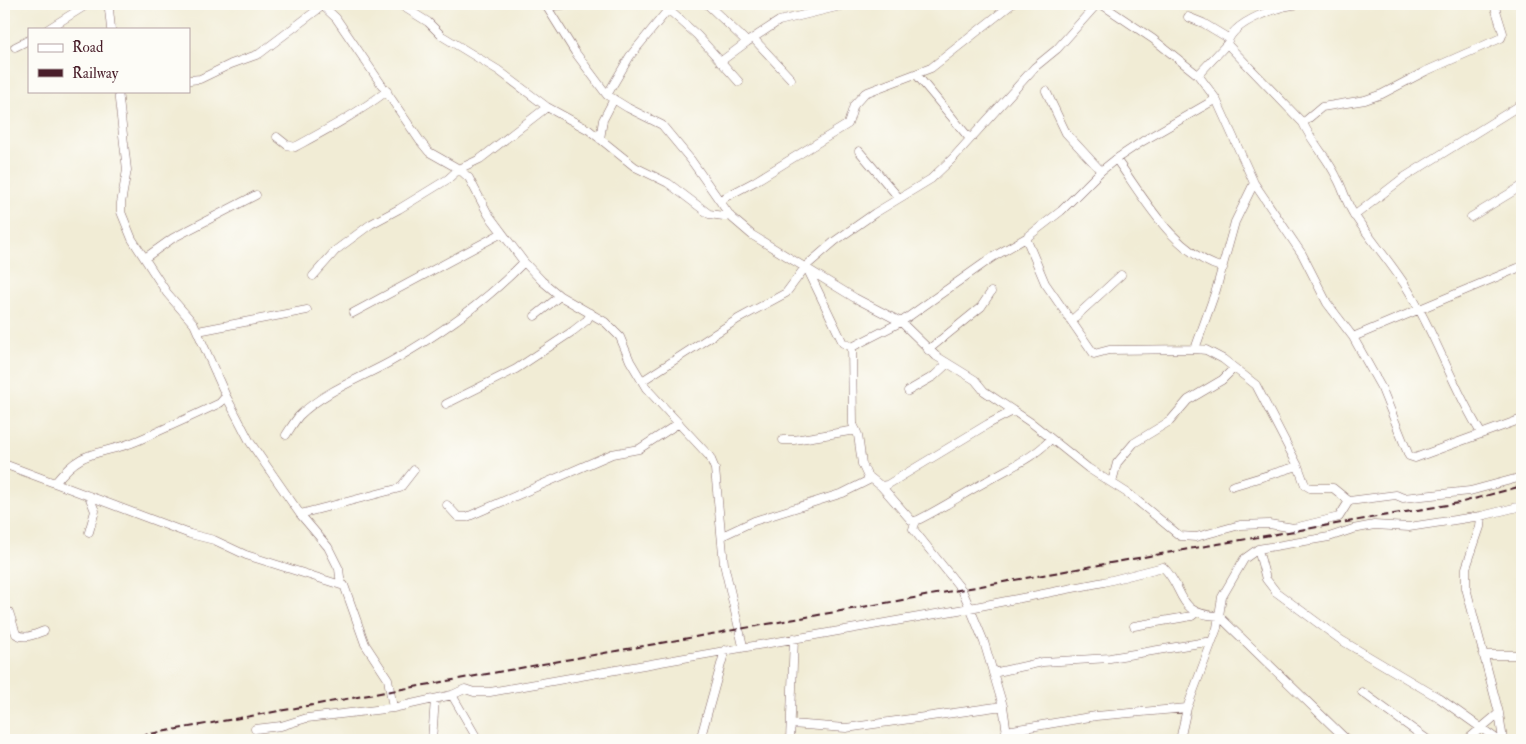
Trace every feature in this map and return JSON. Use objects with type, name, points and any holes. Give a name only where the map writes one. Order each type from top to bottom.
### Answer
[{"type":"street","points":[[50,28],[88,4]]},
{"type":"street","points":[[399,4],[428,22],[442,36],[498,70],[547,107],[589,130],[635,167],[668,183],[709,214],[732,217]]},
{"type":"street","points":[[568,4],[546,5],[575,52],[610,97],[662,125],[691,160],[732,217],[752,235],[806,266],[855,298],[901,322],[928,350],[947,364],[975,380],[984,391],[1033,424],[1088,468],[1112,482],[1161,518],[1176,532],[1187,538],[1240,525],[1269,524],[1284,528],[1301,527],[1339,517],[1349,501]]},
{"type":"street","points":[[707,4],[750,40],[791,79]]},
{"type":"street","points":[[720,62],[779,21],[849,4]]},
{"type":"street","points":[[720,200],[754,182],[848,124],[854,105],[865,93],[931,68],[1012,4]]},
{"type":"street","points":[[642,381],[738,318],[786,293],[806,266],[835,241],[931,178],[970,139],[1035,67],[1057,49],[1099,4],[1153,39],[1198,76],[1216,99],[1254,184],[1302,254],[1326,303],[1354,337],[1382,389],[1409,456],[1415,458],[1522,419]]},
{"type":"street","points":[[1198,76],[1227,41],[1262,14],[1302,4]]},
{"type":"street","points":[[1303,123],[1322,107],[1365,100],[1382,94],[1426,71],[1502,38],[1503,33],[1494,4]]},
{"type":"street","points":[[110,5],[111,28]]},
{"type":"street","points":[[190,80],[200,79],[231,64],[259,54],[321,5],[336,18],[429,152],[459,169],[469,178],[488,214],[524,262],[560,296],[605,322],[620,337],[630,361],[642,381],[710,457],[715,469],[724,564],[743,646]]},
{"type":"street","points":[[600,138],[610,97],[630,56],[667,11],[670,11],[697,35],[739,82]]},
{"type":"street","points":[[1188,17],[1203,23],[1227,41],[1303,123],[1309,136],[1337,178],[1345,200],[1354,216],[1402,281],[1419,310],[1463,404],[1480,433]]},
{"type":"street","points":[[15,47],[28,40]]},
{"type":"street","points":[[916,74],[970,139]]},
{"type":"street","points":[[277,137],[287,145],[295,147],[319,132],[350,118],[386,91]]},
{"type":"street","points":[[1046,91],[1066,133],[1101,171]]},
{"type":"street","points":[[118,92],[127,170],[121,212],[136,248],[145,258],[167,293],[199,332],[226,396],[250,442],[300,514],[328,547],[339,569],[341,584]]},
{"type":"street","points":[[852,347],[901,322],[992,256],[1026,238],[1062,211],[1101,171],[1116,159],[1143,141],[1216,99]]},
{"type":"street","points":[[1354,216],[1410,174],[1520,106],[1522,115]]},
{"type":"street","points":[[313,276],[336,250],[371,224],[434,188],[459,169],[480,158],[547,107]]},
{"type":"street","points":[[859,151],[899,198]]},
{"type":"street","points":[[1116,159],[1172,235],[1196,256],[1223,268]]},
{"type":"street","points":[[1195,349],[1223,268],[1235,222],[1254,184]]},
{"type":"street","points":[[1471,217],[1522,186]]},
{"type":"street","points":[[145,258],[173,238],[256,195]]},
{"type":"street","points":[[353,313],[502,233]]},
{"type":"street","points":[[1026,238],[1045,283],[1094,354],[1109,350],[1206,350],[1256,385],[1298,466],[1305,485],[1310,488],[1333,488],[1349,501],[1396,495],[1403,498],[1470,491],[1522,477]]},
{"type":"street","points":[[286,435],[298,417],[314,405],[391,362],[464,316],[507,280],[524,262]]},
{"type":"street","points":[[806,266],[843,343],[852,347]]},
{"type":"street","points":[[1354,337],[1518,268]]},
{"type":"street","points":[[1072,320],[1121,275]]},
{"type":"street","points":[[928,350],[981,307],[991,292]]},
{"type":"street","points":[[535,316],[560,296]]},
{"type":"street","points":[[199,332],[307,310]]},
{"type":"street","points":[[446,404],[516,369],[573,331],[587,320],[591,313]]},
{"type":"street","points":[[852,347],[853,424],[856,430],[862,464],[871,479],[881,486],[905,516],[916,521]]},
{"type":"street","points":[[908,391],[934,376],[947,364]]},
{"type":"street","points":[[1112,482],[1117,463],[1134,443],[1170,421],[1188,400],[1222,380],[1234,368]]},
{"type":"street","points":[[55,483],[68,467],[81,457],[138,440],[224,401],[226,396]]},
{"type":"street","points":[[881,486],[887,485],[1013,411]]},
{"type":"street","points":[[447,506],[458,517],[468,517],[612,454],[639,449],[679,423]]},
{"type":"street","points":[[783,440],[856,430]]},
{"type":"street","points":[[1008,740],[1003,706],[993,673],[962,590],[913,529],[916,521],[1009,471],[1047,446],[1051,439]]},
{"type":"street","points":[[4,464],[214,540],[246,555],[344,585],[365,644],[388,679],[393,708]]},
{"type":"street","points":[[1232,486],[1298,466]]},
{"type":"street","points":[[300,514],[400,488],[414,470]]},
{"type":"street","points":[[722,536],[754,521],[843,492],[871,479]]},
{"type":"street","points":[[89,496],[95,511],[89,532]]},
{"type":"street","points":[[1180,740],[1187,708],[1212,640],[1222,597],[1244,559],[1258,549],[1329,537],[1367,526],[1409,527],[1481,516],[1522,506]]},
{"type":"street","points":[[1481,516],[1480,527],[1466,568],[1466,588],[1499,713],[1503,740]]},
{"type":"street","points":[[1258,549],[1266,579],[1276,592],[1341,640],[1439,698],[1498,740]]},
{"type":"street","points":[[255,729],[281,726],[307,718],[393,708],[435,699],[466,689],[474,692],[490,692],[743,646],[970,608],[1104,582],[1163,567],[1171,574],[1180,598],[1197,612],[1219,616],[1347,740]]},
{"type":"street","points":[[4,610],[9,612],[16,634],[20,637],[44,631]]},
{"type":"street","points":[[1134,626],[1192,616],[1197,612]]},
{"type":"street","points":[[790,740],[794,638]]},
{"type":"street","points":[[993,673],[1042,662],[1110,658],[1212,640]]},
{"type":"street","points":[[700,740],[725,650]]},
{"type":"street","points":[[1483,656],[1522,655]]},
{"type":"street","points":[[1362,692],[1428,740]]},
{"type":"street","points":[[452,694],[478,740]]},
{"type":"street","points":[[432,740],[435,699]]},
{"type":"street","points":[[791,724],[846,728],[1003,706]]},
{"type":"street","points":[[1006,731],[1096,716],[1187,708]]},
{"type":"street","points":[[1467,740],[1499,713]]},
{"type":"railway","points":[[116,740],[1200,547],[1459,503],[1522,486]]}]
